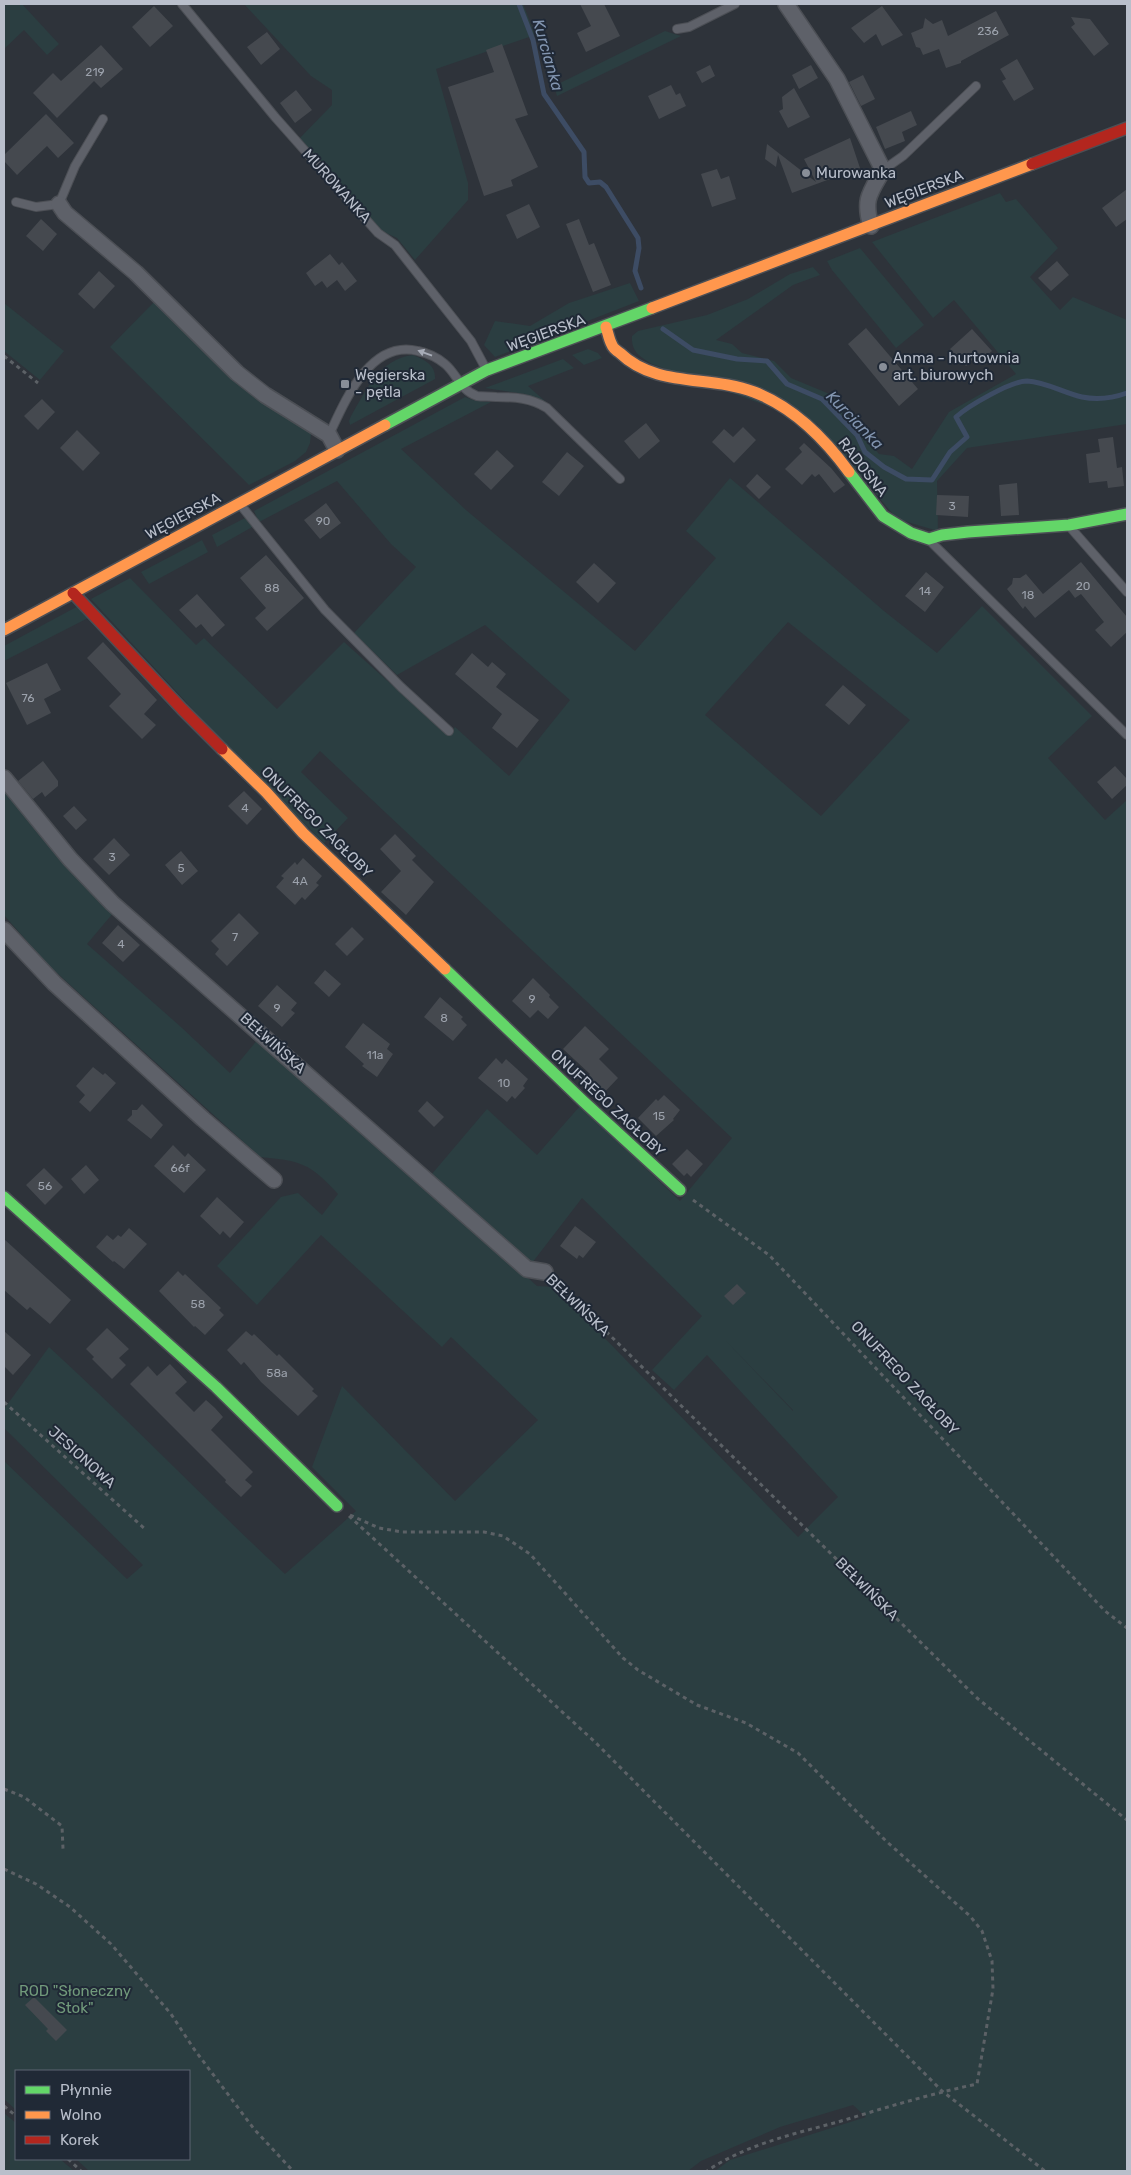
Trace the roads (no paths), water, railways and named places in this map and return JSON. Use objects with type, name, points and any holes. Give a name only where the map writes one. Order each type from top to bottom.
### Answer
[{"type":"street","points":[[786,4],[837,79],[883,170],[868,198],[867,212],[871,226]]},
{"type":"street","name":"WĘGIERSKA","points":[[4,630],[487,370],[606,327],[1127,128]]},
{"type":"street","points":[[59,204],[65,213],[140,277],[236,373],[265,395],[329,435],[336,450]]},
{"type":"street","name":"RADOSNA","points":[[606,327],[612,346],[630,362],[643,369],[674,378],[739,387],[755,392],[785,408],[808,426],[835,453],[883,516],[904,529],[929,539]]},
{"type":"street","points":[[929,539],[942,535],[968,532],[1069,525],[1127,514]]},
{"type":"street","name":"ONUFREGO ZAGŁOBY","points":[[73,593],[182,709],[266,792],[303,833],[582,1100],[680,1190]]},
{"type":"street","name":"BEŁWIŃSKA","points":[[4,778],[70,859],[125,914],[527,1269],[545,1272]]},
{"type":"street","points":[[4,930],[54,983],[203,1119],[274,1180]]},
{"type":"street","points":[[4,1196],[216,1387],[337,1506]]},
{"type":"lane","name":"MUROWANKA","points":[[182,4],[281,124],[378,233],[395,245],[471,341],[487,370]]},
{"type":"lane","points":[[677,29],[689,27],[735,4]]},
{"type":"lane","points":[[883,170],[904,156],[976,86]]},
{"type":"lane","points":[[16,202],[36,207],[59,204],[75,166],[103,119]]},
{"type":"lane","points":[[329,435],[346,400],[364,372],[386,353],[409,348],[428,353],[445,364],[460,385],[478,396],[523,398],[536,401],[547,408],[620,479]]},
{"type":"lane","points":[[239,503],[324,610],[401,687],[449,731]]},
{"type":"lane","points":[[1069,525],[1127,592]]},
{"type":"lane","points":[[929,539],[1127,735]]},
{"type":"waterway","name":"Kurcianka","points":[[519,4],[533,40],[544,94],[584,152],[585,177],[589,183],[600,182],[606,187],[638,238],[639,248],[635,271],[641,288]]},
{"type":"waterway","name":"Kurcianka","points":[[663,329],[693,350],[737,359],[767,361],[787,384],[822,399],[857,435],[865,452],[884,467],[906,479],[932,480],[950,452],[967,437],[956,417],[980,401],[1011,385],[1027,381],[1034,382],[1082,397],[1093,398],[1111,397],[1127,393]]},
{"type":"place","name":"Murowanka","points":[[806,173]]},
{"type":"place","name":"Anma - hurtownia art. biurowych","points":[[883,367]]},
{"type":"place","name":"Węgierska - pętla","points":[[345,384]]},
{"type":"park label","name":"ROD \"Słoneczny Stok\"","points":[[75,2000]]}]
